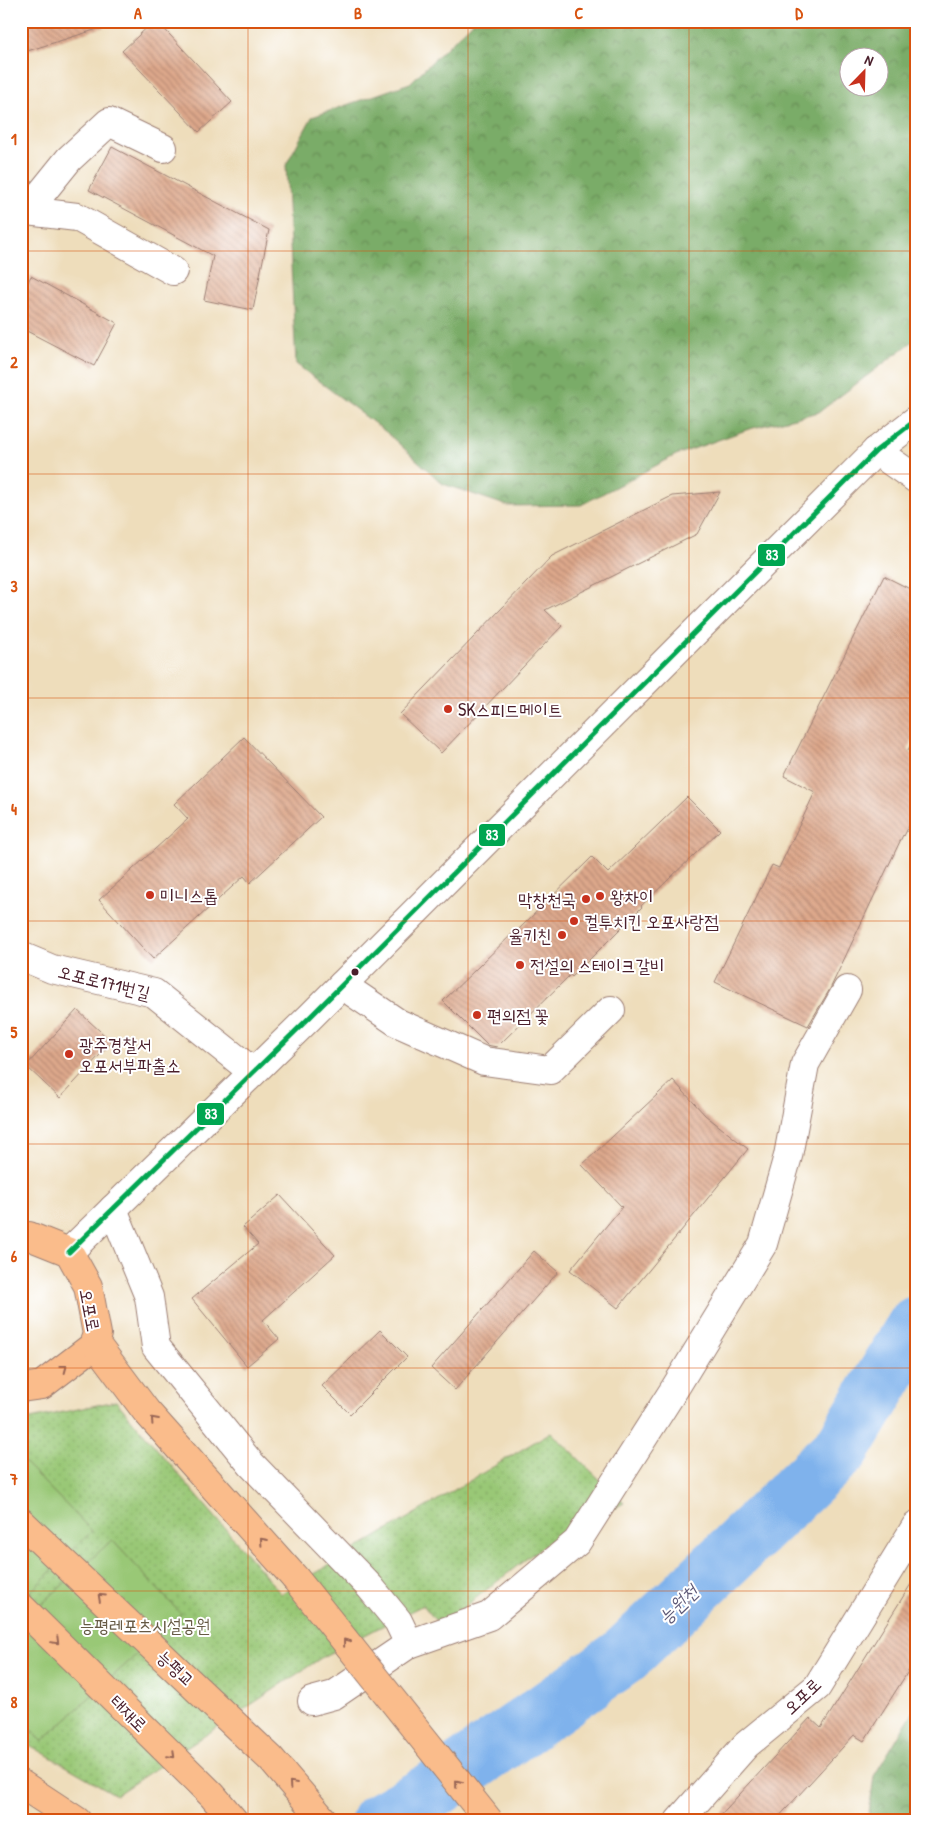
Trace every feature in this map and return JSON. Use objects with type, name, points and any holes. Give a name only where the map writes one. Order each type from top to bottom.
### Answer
[{"type":"main road","points":[[21,1237],[29,1236],[70,1252]]},
{"type":"main road","name":"오포로","points":[[21,1388],[42,1384],[92,1346],[96,1340],[97,1334],[88,1286],[70,1252]]},
{"type":"main road","points":[[96,1340],[98,1347],[146,1411],[295,1578],[489,1821]]},
{"type":"main road","name":"능평교","points":[[21,1522],[271,1759],[324,1821]]},
{"type":"main road","name":"태재로","points":[[21,1607],[212,1795],[234,1821]]},
{"type":"main road","points":[[21,1784],[77,1821]]},
{"type":"street","points":[[24,213],[69,159],[109,122],[163,148]]},
{"type":"street","points":[[24,213],[77,217],[173,271]]},
{"type":"street","points":[[70,1252],[342,985],[876,451],[916,420]]},
{"type":"street","points":[[876,451],[916,479]]},
{"type":"street","name":"오포로171번길","points":[[21,956],[52,969],[154,992],[253,1072]]},
{"type":"street","points":[[342,985],[398,1023],[484,1061],[550,1070],[611,1010]]},
{"type":"street","points":[[312,1701],[334,1694],[408,1644],[489,1616],[577,1542],[676,1388],[763,1244],[788,1156],[806,1064],[847,990]]},
{"type":"street","points":[[113,1209],[149,1298],[156,1346],[251,1464],[370,1587],[398,1621],[408,1644]]},
{"type":"street","name":"오포로","points":[[679,1821],[746,1745],[817,1687],[916,1526]]},
{"type":"green space","points":[[474,21],[916,21],[916,339],[819,412],[749,429],[676,455],[581,505],[508,506],[443,484],[386,432],[296,364],[286,165],[312,117],[410,83]]},
{"type":"green space","name":"능평레포츠시설공원","points":[[116,1401],[281,1594],[551,1432],[624,1503],[548,1542],[440,1626],[423,1605],[324,1656],[116,1795],[21,1740],[21,1421]]},
{"type":"green space","points":[[21,1459],[92,1531],[21,1601]]},
{"type":"green space","points":[[112,1540],[181,1614],[42,1741],[21,1719],[21,1623]]},
{"type":"green space","points":[[916,1707],[916,1821],[868,1821],[874,1776]]},
{"type":"building","points":[[21,21],[103,21],[104,27],[21,53]]},
{"type":"building","points":[[154,21],[157,21],[232,102],[199,132],[122,51]]},
{"type":"building","points":[[112,147],[269,230],[253,310],[204,300],[213,256],[89,190]]},
{"type":"building","points":[[31,276],[117,323],[94,366],[21,328],[21,295]]},
{"type":"building","points":[[720,492],[697,534],[545,610],[562,626],[441,753],[400,714],[552,556],[672,496]]},
{"type":"building","points":[[884,576],[916,592],[916,734],[908,750],[916,757],[916,812],[903,835],[830,989],[808,1026],[715,982],[772,865],[779,868],[815,792],[784,776]]},
{"type":"building","points":[[244,737],[321,817],[250,883],[244,876],[153,959],[99,900],[188,819],[174,804]]},
{"type":"building","points":[[687,797],[720,830],[641,906],[572,977],[570,975],[497,1047],[487,1045],[443,1001],[592,857],[608,873]]},
{"type":"building","name":"광주경찰서 오포서부파출소","points":[[77,1010],[112,1042],[60,1098],[26,1066]]},
{"type":"building","points":[[673,1080],[705,1115],[748,1149],[618,1308],[570,1270],[622,1207],[582,1165]]},
{"type":"building","points":[[280,1195],[335,1255],[263,1320],[279,1339],[247,1366],[192,1299],[258,1244],[243,1227]]},
{"type":"building","points":[[534,1251],[558,1272],[455,1390],[431,1368]]},
{"type":"building","points":[[380,1330],[407,1357],[350,1414],[322,1386]]},
{"type":"building","points":[[916,1576],[916,1659],[864,1741],[854,1735],[775,1821],[715,1821],[810,1718],[821,1728]]},
{"type":"waterway","name":"능원천","points":[[380,1821],[425,1796],[623,1657],[842,1448],[916,1325]]},
{"type":"transit line","name":"83","points":[[69,1252],[310,1017],[876,451],[916,420]]},
{"type":"place","name":"SK스피드메이트","points":[[448,709]]},
{"type":"place","name":"미니스톱","points":[[150,895]]},
{"type":"place","name":"왕차이","points":[[600,896]]},
{"type":"place","name":"막창천국","points":[[586,899]]},
{"type":"place","name":"컬투치킨 오포사랑점","points":[[574,921]]},
{"type":"place","name":"율키친","points":[[562,935]]},
{"type":"place","name":"전설의 스테이크갈비","points":[[520,965]]},
{"type":"place","name":"편의점 꽃","points":[[477,1015]]},
{"type":"place","name":"광주경찰서 오포서부파출소","points":[[69,1054]]}]
